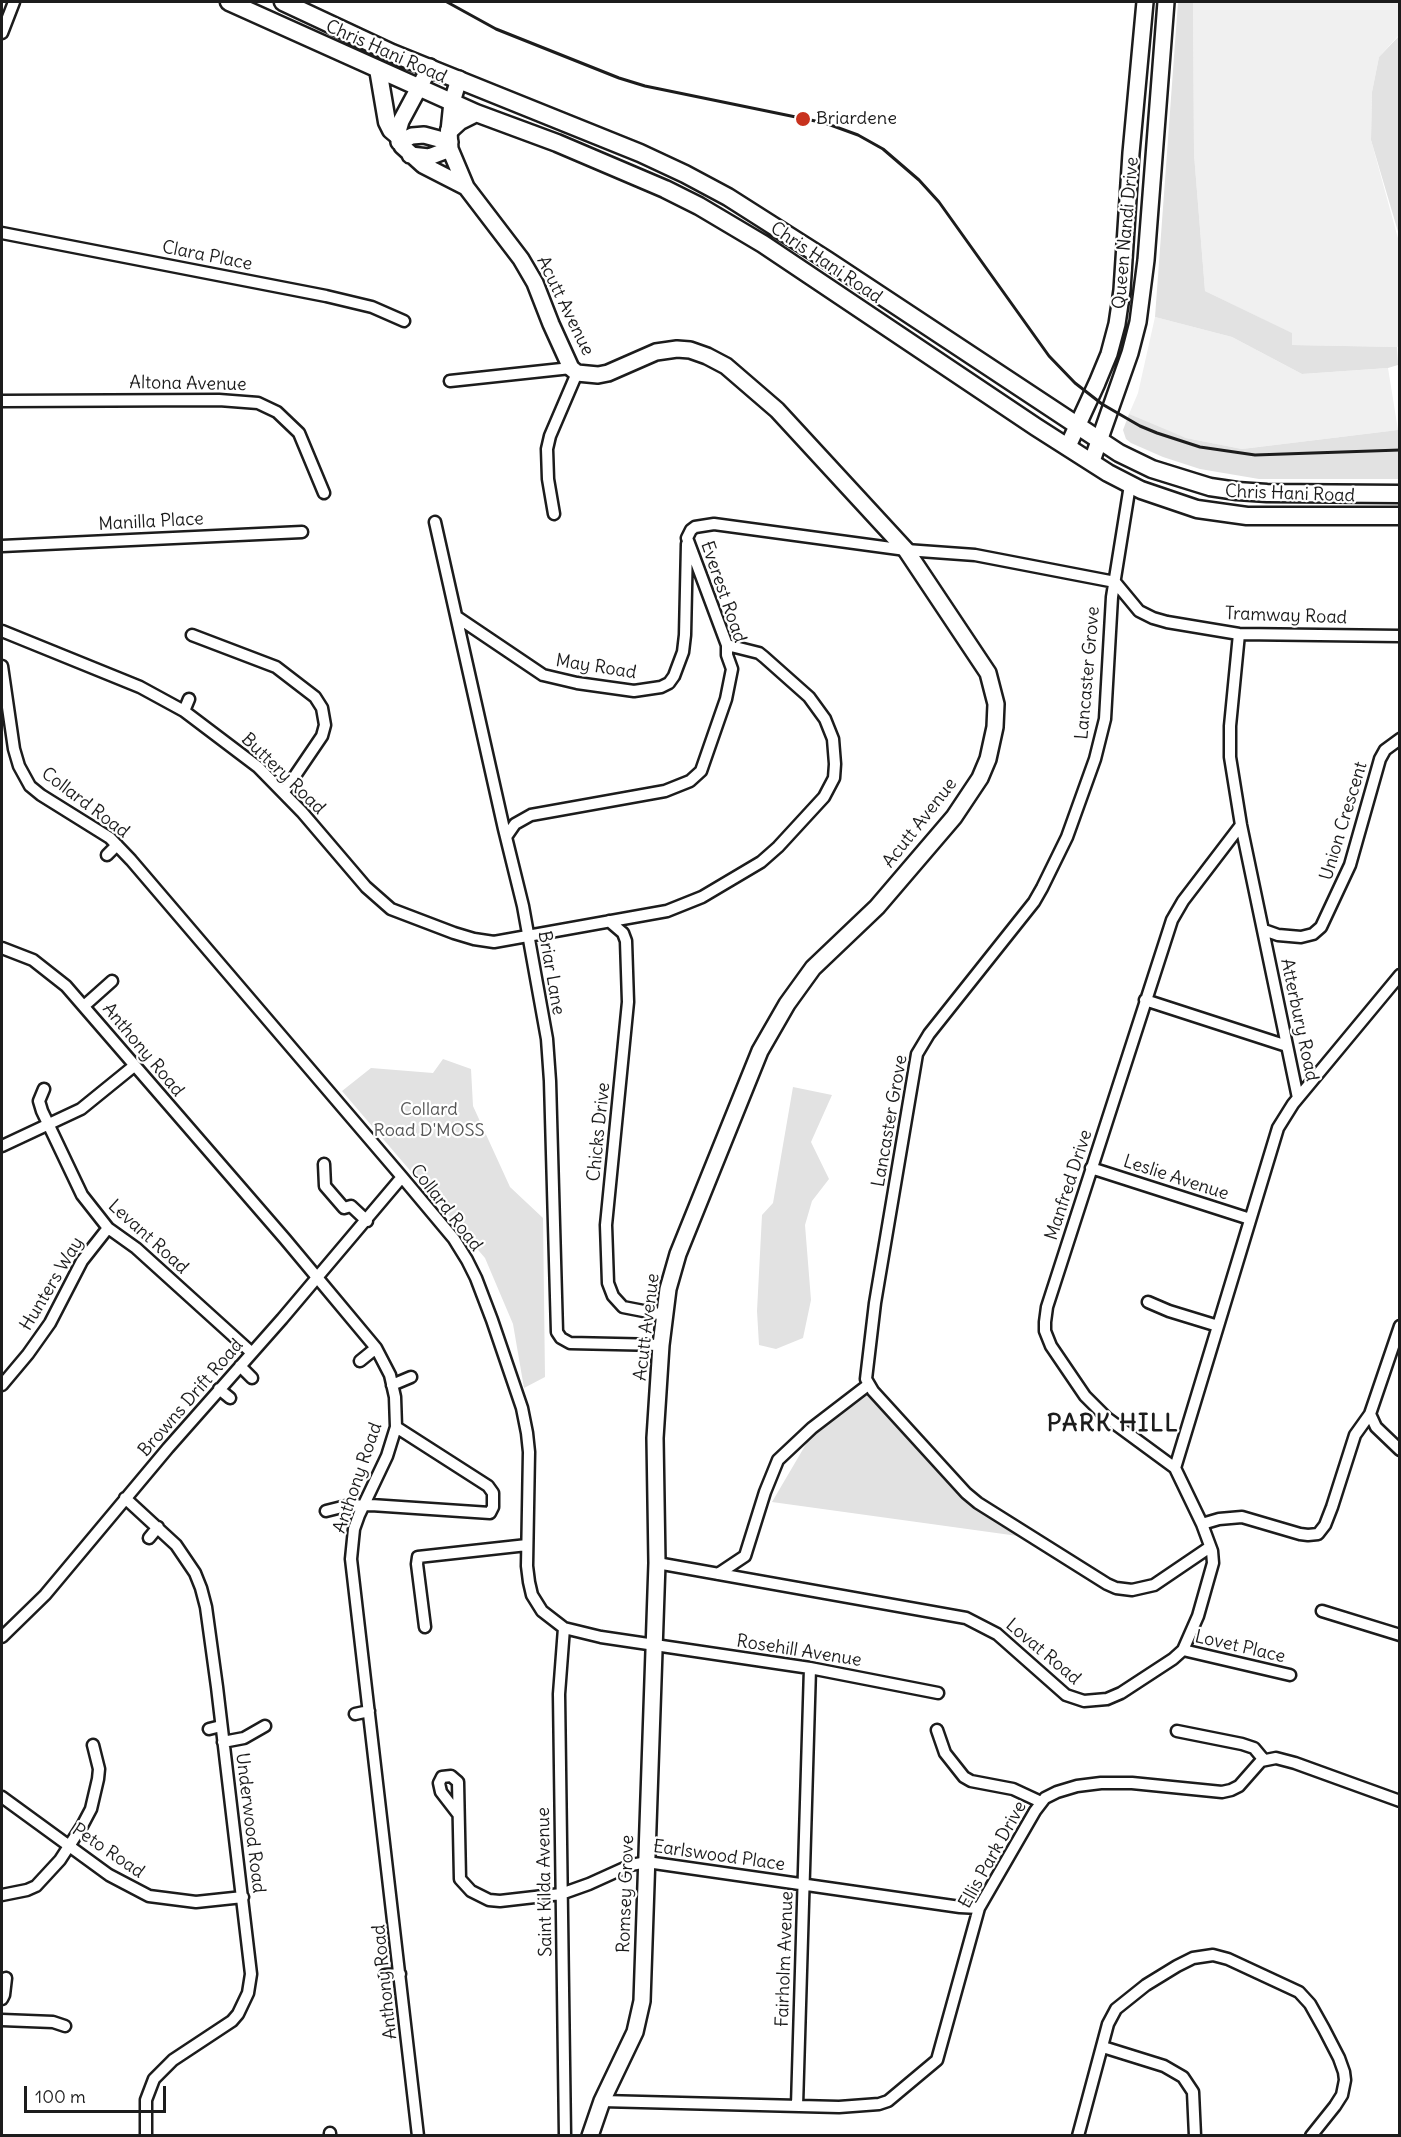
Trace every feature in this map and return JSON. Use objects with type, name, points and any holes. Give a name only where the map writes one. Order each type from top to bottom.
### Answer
[{"type":"main road","name":"Chris Hani Road","points":[[229,2],[476,113],[568,147],[699,206],[763,244],[1036,427],[1130,485],[1168,500],[1209,511],[1247,516],[1400,516]]},
{"type":"main road","name":"Chris Hani Road","points":[[283,2],[393,53],[640,153],[719,192],[827,260],[1119,453],[1152,469],[1210,487],[1267,494],[1400,494]]},
{"type":"main road","points":[[378,69],[387,122],[398,138]]},
{"type":"main road","points":[[449,141],[460,121],[476,113]]},
{"type":"main road","points":[[1360,516],[1362,507],[1368,500],[1380,494]]},
{"type":"street","points":[[2,33],[14,2]]},
{"type":"street","name":"Queen Nandi Drive","points":[[1068,446],[1105,364],[1117,324],[1122,290],[1129,175],[1145,2]]},
{"type":"street","name":"Queen Nandi Drive","points":[[1092,461],[1131,353],[1143,295],[1166,2]]},
{"type":"street","points":[[430,67],[401,120],[398,138],[424,135],[449,141]]},
{"type":"street","name":"Acutt Avenue","points":[[459,78],[452,102],[449,141],[466,187],[521,259],[535,283],[558,342],[574,371],[587,376],[608,374],[666,350],[690,350],[726,366],[777,410],[906,550],[988,673],[996,704],[995,728],[988,759],[980,778],[954,817],[877,907],[813,968],[776,1023],[760,1051],[734,1111],[678,1254],[668,1289],[664,1315],[655,1438],[657,1563],[654,1644]]},
{"type":"street","name":"Acutt Avenue","points":[[398,138],[409,154],[439,175],[466,187]]},
{"type":"street","points":[[409,154],[429,157],[449,141]]},
{"type":"street","name":"Clara Place","points":[[2,233],[326,296],[372,307],[404,321]]},
{"type":"street","points":[[450,381],[574,371],[547,449],[548,479],[554,514]]},
{"type":"street","name":"Altona Avenue","points":[[2,401],[228,400],[258,403],[277,412],[299,433],[324,493]]},
{"type":"street","name":"Lancaster Grove","points":[[868,1385],[866,1371],[875,1303],[917,1054],[940,1019],[1034,902],[1055,866],[1067,837],[1090,775],[1103,731],[1110,654],[1110,612],[1130,485]]},
{"type":"street","name":"Briar Lane","points":[[435,522],[528,936],[549,1059],[557,1332],[561,1338],[570,1343],[661,1345]]},
{"type":"street","name":"Everest Road","points":[[506,837],[521,819],[536,813],[665,791],[694,777],[704,764],[726,699],[732,669],[727,655],[727,645],[687,538],[695,527],[714,524],[906,550],[975,555],[1115,582]]},
{"type":"street","name":"Manilla Place","points":[[2,546],[302,532]]},
{"type":"street","name":"May Road","points":[[457,617],[543,675],[577,683],[634,691],[661,687],[674,676],[683,652],[687,538]]},
{"type":"street","name":"Tramway Road","points":[[1115,582],[1139,611],[1167,622],[1239,634],[1400,636]]},
{"type":"street","name":"Buttery Road","points":[[2,630],[140,687],[184,711],[258,767],[284,792],[366,887],[391,909],[474,939],[494,942],[667,911],[718,890],[761,862],[778,847],[830,788],[834,778],[835,752],[829,727],[818,709],[790,678],[759,653],[727,645]]},
{"type":"street","name":"Atterbury Road","points":[[1175,1468],[1278,1128],[1298,1098],[1241,825],[1230,740],[1239,634]]},
{"type":"street","points":[[192,635],[276,668],[315,697],[322,708],[325,725],[322,736],[284,792]]},
{"type":"street","name":"Collard Road","points":[[2,666],[14,749],[19,766],[30,786],[117,844],[402,1177],[454,1239],[467,1260],[492,1320],[519,1399],[527,1433],[529,1452],[527,1566],[532,1594],[542,1611],[564,1628],[601,1637],[654,1644]]},
{"type":"street","points":[[184,711],[189,699]]},
{"type":"street","name":"Union Crescent","points":[[1264,930],[1278,935],[1300,937],[1313,934],[1321,927],[1350,865],[1380,759],[1385,750],[1400,739]]},
{"type":"street","name":"Manfred Drive","points":[[1175,1468],[1092,1405],[1066,1369],[1045,1331],[1047,1307],[1175,913],[1241,825]]},
{"type":"street","points":[[107,855],[117,844]]},
{"type":"street","name":"Chicks Drive","points":[[609,921],[623,933],[626,941],[628,1002],[606,1225],[608,1283],[613,1296],[623,1307],[664,1315]]},
{"type":"street","name":"Anthony Road","points":[[2,948],[33,960],[53,974],[84,1006],[376,1348],[390,1375],[395,1397],[396,1427],[387,1456],[354,1529],[351,1559],[418,2136]]},
{"type":"street","points":[[1298,1098],[1400,975]]},
{"type":"street","points":[[84,1006],[112,981]]},
{"type":"street","points":[[1145,1000],[1287,1046]]},
{"type":"street","points":[[2,1146],[81,1109],[134,1066]]},
{"type":"street","name":"Levant Road","points":[[44,1089],[39,1101],[82,1195],[108,1228],[136,1248],[252,1353]]},
{"type":"street","points":[[324,1164],[326,1186],[344,1208],[351,1206],[366,1221]]},
{"type":"street","name":"Leslie Avenue","points":[[1091,1168],[1250,1220]]},
{"type":"street","name":"Browns Drift Road","points":[[2,1637],[45,1595],[125,1498],[402,1177]]},
{"type":"street","name":"Hunters Way","points":[[2,1385],[50,1323],[82,1261],[108,1228]]},
{"type":"street","points":[[1148,1302],[1218,1326]]},
{"type":"street","points":[[1202,1524],[1219,1519],[1242,1517],[1308,1536],[1318,1534],[1325,1526],[1355,1435],[1370,1414],[1400,1326]]},
{"type":"street","points":[[360,1361],[376,1348]]},
{"type":"street","points":[[240,1366],[252,1378]]},
{"type":"street","points":[[392,1385],[411,1377]]},
{"type":"street","points":[[718,1574],[745,1556],[765,1492],[778,1460],[812,1428],[868,1385],[966,1493],[978,1503],[1116,1588],[1132,1590],[1154,1585],[1210,1547],[1202,1524],[1175,1468]]},
{"type":"street","points":[[219,1389],[230,1398]]},
{"type":"street","points":[[1370,1414],[1376,1427],[1400,1450]]},
{"type":"street","points":[[326,1510],[363,1505],[486,1513],[492,1510],[493,1493],[488,1486],[396,1427]]},
{"type":"street","name":"Underwood Road","points":[[125,1498],[184,1554],[201,1588],[206,1607],[251,1974],[244,2005],[232,2021],[173,2060],[154,2079],[146,2100],[146,2136]]},
{"type":"street","points":[[149,1538],[158,1527]]},
{"type":"street","points":[[425,1627],[418,1557],[528,1545]]},
{"type":"street","name":"Lovat Road","points":[[657,1563],[966,1618],[997,1634],[1066,1695],[1084,1701],[1107,1699],[1121,1693],[1173,1659],[1182,1650],[1198,1616],[1206,1590],[1213,1563],[1210,1547]]},
{"type":"street","points":[[1322,1611],[1400,1635]]},
{"type":"street","name":"Saint Kilda Avenue","points":[[564,1628],[559,1694],[566,2135]]},
{"type":"street","name":"Rosehill Avenue","points":[[654,1644],[810,1668],[939,1693]]},
{"type":"street","name":"Romsey Grove","points":[[590,2136],[602,2101],[635,2032],[642,2001],[654,1644]]},
{"type":"street","name":"Lovet Place","points":[[1182,1650],[1290,1675]]},
{"type":"street","name":"Fairholm Avenue","points":[[797,2106],[810,1668]]},
{"type":"street","points":[[355,1714],[369,1712]]},
{"type":"street","points":[[209,1729],[221,1726]]},
{"type":"street","points":[[223,1742],[244,1738],[266,1726]]},
{"type":"street","points":[[937,1730],[945,1753],[964,1777],[970,1781],[1013,1789],[1041,1802]]},
{"type":"street","points":[[1177,1731],[1242,1744],[1259,1752],[1264,1760],[1276,1758],[1295,1762],[1400,1801]]},
{"type":"street","points":[[2,1894],[27,1890],[36,1886],[55,1867],[91,1809],[99,1769],[93,1745]]},
{"type":"street","name":"Ellis Park Drive","points":[[602,2101],[797,2106],[879,2104],[895,2096],[937,2060],[979,1908],[1041,1802],[1064,1789],[1101,1783],[1132,1783],[1210,1792],[1231,1790],[1239,1786],[1254,1767],[1264,1760]]},
{"type":"street","name":"Peto Road","points":[[2,1797],[109,1875],[149,1896],[196,1902],[243,1897]]},
{"type":"street","name":"Earlswood Place","points":[[458,1814],[460,1879],[471,1891],[489,1900],[500,1901],[561,1894],[631,1865],[647,1862],[979,1908]]},
{"type":"street","points":[[1078,2136],[1112,2013],[1146,1985],[1193,1958],[1213,1954],[1291,1987],[1305,1996],[1339,2058],[1344,2072],[1342,2095],[1311,2136]]},
{"type":"street","points":[[385,1975],[400,1974]]},
{"type":"street","points":[[2,1999],[6,1978]]},
{"type":"street","points":[[2,2020],[53,2022],[65,2026]]},
{"type":"street","points":[[1102,2048],[1164,2066],[1183,2077],[1193,2092],[1195,2136]]},
{"type":"shaded area","points":[[1193,2],[1399,2],[1399,35],[1379,57],[1372,92],[1371,140],[1399,242],[1400,346],[1292,345],[1291,333],[1205,291],[1194,154]]},
{"type":"shaded area","points":[[1155,317],[1232,337],[1302,374],[1388,368],[1398,430],[1242,449],[1186,438],[1147,423],[1129,414],[1138,393]]},
{"type":"green space","points":[[1178,2],[1193,2],[1194,154],[1205,291],[1292,333],[1292,345],[1397,347],[1398,365],[1388,368],[1302,374],[1232,337],[1155,317]]},
{"type":"green space","points":[[1399,36],[1399,235],[1371,140],[1372,92],[1379,57]]},
{"type":"green space","points":[[1129,414],[1186,438],[1242,449],[1398,430],[1399,479],[1259,479],[1200,469],[1163,457],[1131,443],[1126,439],[1123,430]]},
{"type":"green space","name":"Collard Road D'MOSS","points":[[443,1059],[471,1069],[473,1106],[510,1187],[543,1218],[545,1377],[524,1388],[513,1324],[485,1258],[342,1091],[371,1068],[433,1073]]},
{"type":"green space","points":[[793,1087],[832,1095],[811,1142],[829,1179],[812,1201],[805,1225],[811,1300],[803,1338],[776,1349],[759,1345],[757,1311],[762,1215],[773,1203]]},
{"type":"green space","points":[[866,1393],[967,1498],[1018,1536],[772,1502],[809,1439]]},
{"type":"railway","points":[[447,2],[496,29],[619,78],[645,86],[825,123],[858,135],[883,149],[919,180],[939,202],[1049,356],[1075,383],[1102,404],[1140,426],[1200,447],[1255,455],[1400,450]]},
{"type":"place","name":"Briardene","points":[[803,119]]},
{"type":"district","name":"PARK HILL","points":[[1113,1424]]}]
